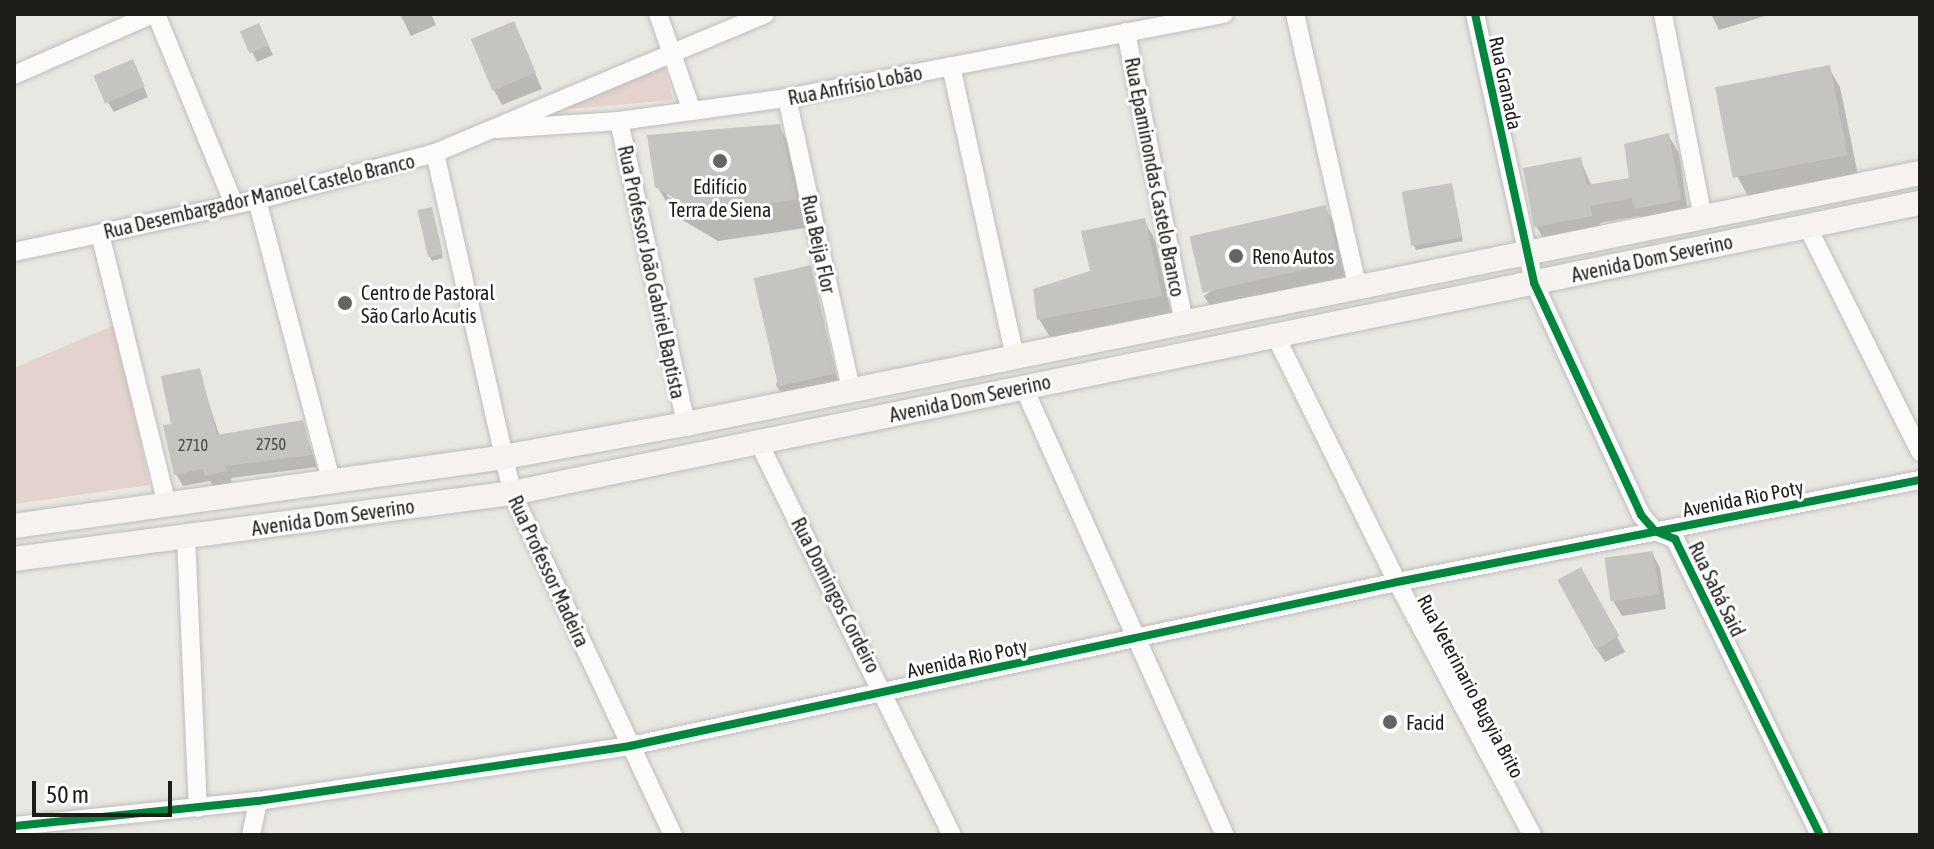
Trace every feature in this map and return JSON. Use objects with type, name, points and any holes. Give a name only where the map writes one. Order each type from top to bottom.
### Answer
[{"type":"main road","name":"Avenida Dom Severino","points":[[14,526],[504,457],[686,424],[1920,173]]},
{"type":"main road","name":"Avenida Dom Severino","points":[[14,559],[512,493],[1920,203]]},
{"type":"street","points":[[14,75],[155,14],[234,204]]},
{"type":"street","points":[[658,14],[674,51],[692,111]]},
{"type":"street","name":"Rua Desembargador Manoel Castelo Branco","points":[[14,252],[257,200],[435,153],[482,129],[765,14]]},
{"type":"street","name":"Rua Anfrísio Lobão","points":[[482,129],[619,121],[787,98],[1224,14]]},
{"type":"street","points":[[1295,14],[1358,289]]},
{"type":"street","name":"Rua Granada","points":[[1475,14],[1524,252],[1534,283]]},
{"type":"street","points":[[1663,14],[1703,217]]},
{"type":"street","name":"Rua Epaminondas Castelo Branco","points":[[1126,32],[1184,322]]},
{"type":"street","points":[[951,66],[1015,357]]},
{"type":"street","name":"Rua Beija Flor","points":[[787,98],[851,390]]},
{"type":"street","name":"Rua Professor João Gabriel Baptista","points":[[619,121],[686,424]]},
{"type":"street","name":"Rua Professor Madeira","points":[[435,153],[512,493],[673,835]]},
{"type":"street","points":[[257,200],[332,483]]},
{"type":"street","points":[[1807,226],[1920,452]]},
{"type":"street","points":[[100,234],[167,505]]},
{"type":"street","name":"Rua Sabá Said","points":[[1534,283],[1641,515],[1655,531],[1675,539],[1820,835]]},
{"type":"street","name":"Rua Veterinario Bugyia Brito","points":[[1276,337],[1397,582],[1532,835]]},
{"type":"street","points":[[1023,386],[1139,637],[1225,835]]},
{"type":"street","name":"Rua Domingos Cordeiro","points":[[759,443],[885,692],[952,835]]},
{"type":"street","name":"Avenida Rio Poty","points":[[14,826],[198,808],[489,771],[630,746],[1397,582],[1920,480]]},
{"type":"street","points":[[186,536],[198,808]]},
{"type":"street","points":[[251,835],[258,801]]},
{"type":"shaded area","points":[[663,64],[673,100],[546,111]]},
{"type":"shaded area","points":[[117,324],[149,485],[14,504],[14,368]]},
{"type":"building","points":[[514,21],[536,73],[493,91],[471,39]]},
{"type":"building","points":[[259,23],[269,45],[250,53],[240,32]]},
{"type":"building","points":[[133,59],[145,87],[105,103],[93,76]]},
{"type":"building","points":[[1830,65],[1848,155],[1733,178],[1715,87]]},
{"type":"building","name":"Edifício Terra de Siena","points":[[780,124],[797,199],[701,214],[655,187],[647,135]]},
{"type":"building","points":[[1669,133],[1681,200],[1634,209],[1632,198],[1591,206],[1592,216],[1534,227],[1523,168],[1581,157],[1587,185],[1629,178],[1624,144]]},
{"type":"building","points":[[1452,183],[1462,237],[1411,246],[1402,192]]},
{"type":"building","points":[[1326,205],[1339,262],[1203,293],[1190,236]]},
{"type":"building","points":[[432,207],[443,254],[428,257],[417,210]]},
{"type":"building","points":[[1145,218],[1162,296],[1037,320],[1033,289],[1090,271],[1081,231]]},
{"type":"building","points":[[811,265],[836,373],[778,386],[754,278]]},
{"type":"building","points":[[200,368],[217,435],[303,420],[312,455],[225,466],[226,471],[205,476],[203,469],[174,475],[163,425],[171,424],[161,376]]},
{"type":"building","points":[[1653,551],[1659,595],[1611,601],[1604,558]]},
{"type":"building","points":[[1581,567],[1619,636],[1596,649],[1557,580]]},
{"type":"cycle path","points":[[1475,14],[1534,283],[1641,515],[1655,531],[1675,539],[1820,835]]},
{"type":"cycle path","points":[[14,826],[258,801],[630,746],[1397,582],[1920,480]]},
{"type":"place","name":"Edifício Terra de Siena","points":[[720,161]]},
{"type":"place","name":"Reno Autos","points":[[1236,256]]},
{"type":"place","name":"Centro de Pastoral São Carlo Acutis","points":[[345,303]]},
{"type":"place","name":"Facid","points":[[1390,722]]}]
